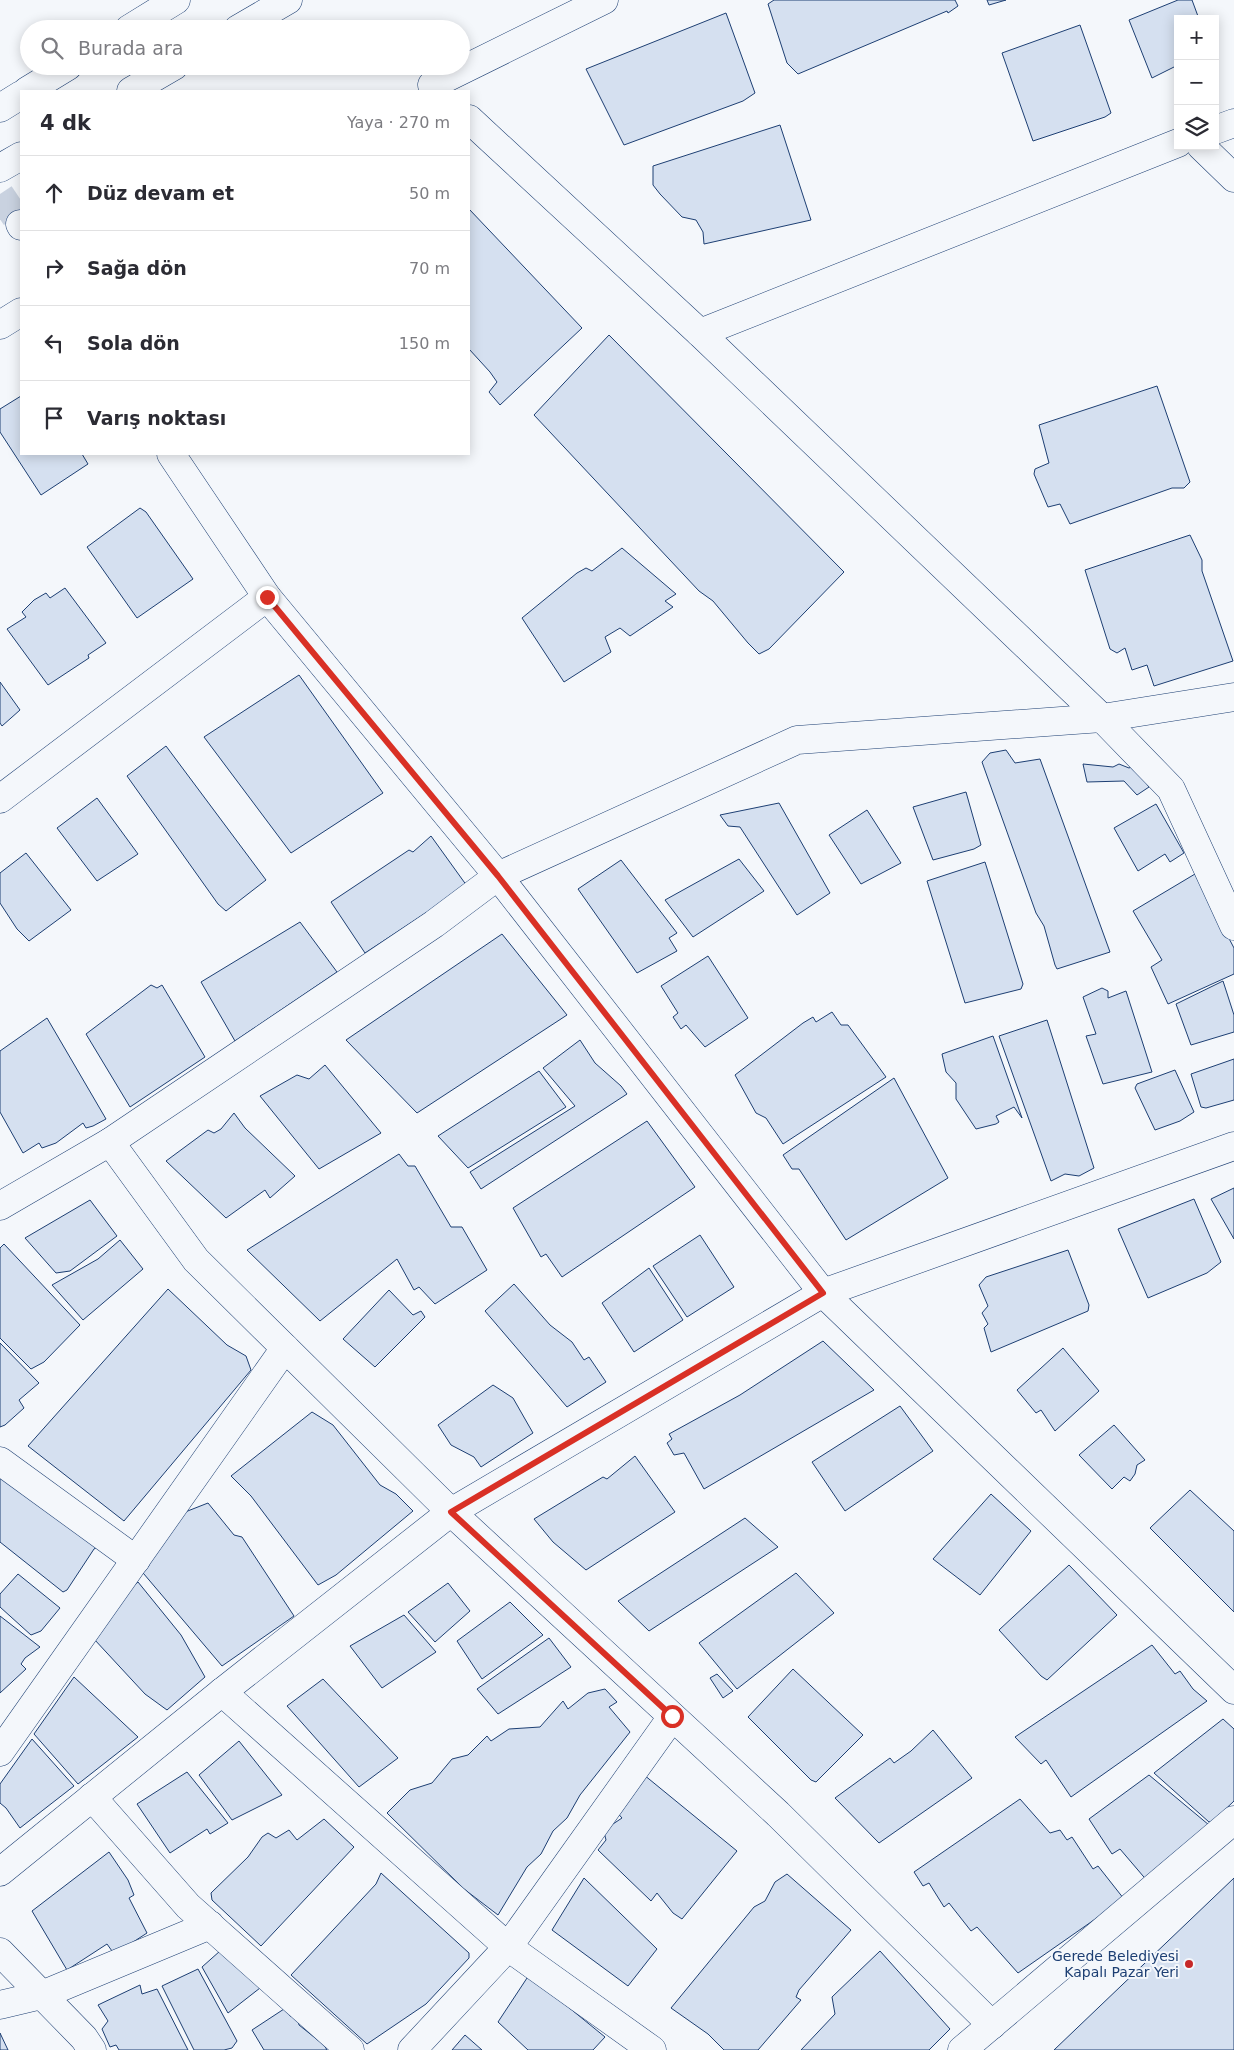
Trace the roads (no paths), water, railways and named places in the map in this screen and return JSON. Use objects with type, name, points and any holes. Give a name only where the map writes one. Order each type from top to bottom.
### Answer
[{"type":"main road","points":[[144,20],[176,0]]},
{"type":"main road","points":[[254,20],[288,0]]},
{"type":"main road","points":[[470,69],[604,0]]},
{"type":"main road","points":[[29,90],[53,75]]},
{"type":"main road","points":[[133,90],[159,75]]},
{"type":"main road","points":[[431,89],[458,75]]},
{"type":"main road","points":[[0,108],[20,96]]},
{"type":"main road","points":[[470,120],[700,333],[1102,718],[1171,789],[1234,926]]},
{"type":"main road","points":[[1219,129],[1234,123]]},
{"type":"main road","points":[[700,333],[1174,145]]},
{"type":"main road","points":[[1205,150],[1234,178]]},
{"type":"main road","points":[[0,168],[20,157]]},
{"type":"main road","points":[[0,325],[20,313]]},
{"type":"main road","points":[[172,455],[267,597],[498,876],[823,1293],[1234,1690]]},
{"type":"main road","points":[[0,800],[267,597]]},
{"type":"main road","points":[[0,1206],[110,1142],[434,924],[498,876],[797,740],[1102,718],[1234,697]]},
{"type":"main road","points":[[110,1142],[196,1260],[451,1512],[785,1821],[992,2025]]},
{"type":"main road","points":[[0,1872],[222,1692],[451,1512],[823,1293],[1234,1146]]},
{"type":"main road","points":[[0,1752],[285,1348]]},
{"type":"main road","points":[[0,1461],[136,1560]]},
{"type":"main road","points":[[222,1692],[508,1947],[652,2050]]},
{"type":"main road","points":[[412,2050],[508,1947],[672,1716]]},
{"type":"main road","points":[[92,1798],[188,1906],[350,2050]]},
{"type":"main road","points":[[962,2050],[1234,1820]]},
{"type":"main road","points":[[0,2005],[42,1995],[210,1925]]},
{"type":"main road","points":[[0,1952],[84,2038],[92,2050]]},
{"type":"tunnel","points":[[0,194],[20,224]]},
{"type":"place","name":"Gerede Belediyesi Kapalı Pazar Yeri","points":[[1189,1964]]}]
